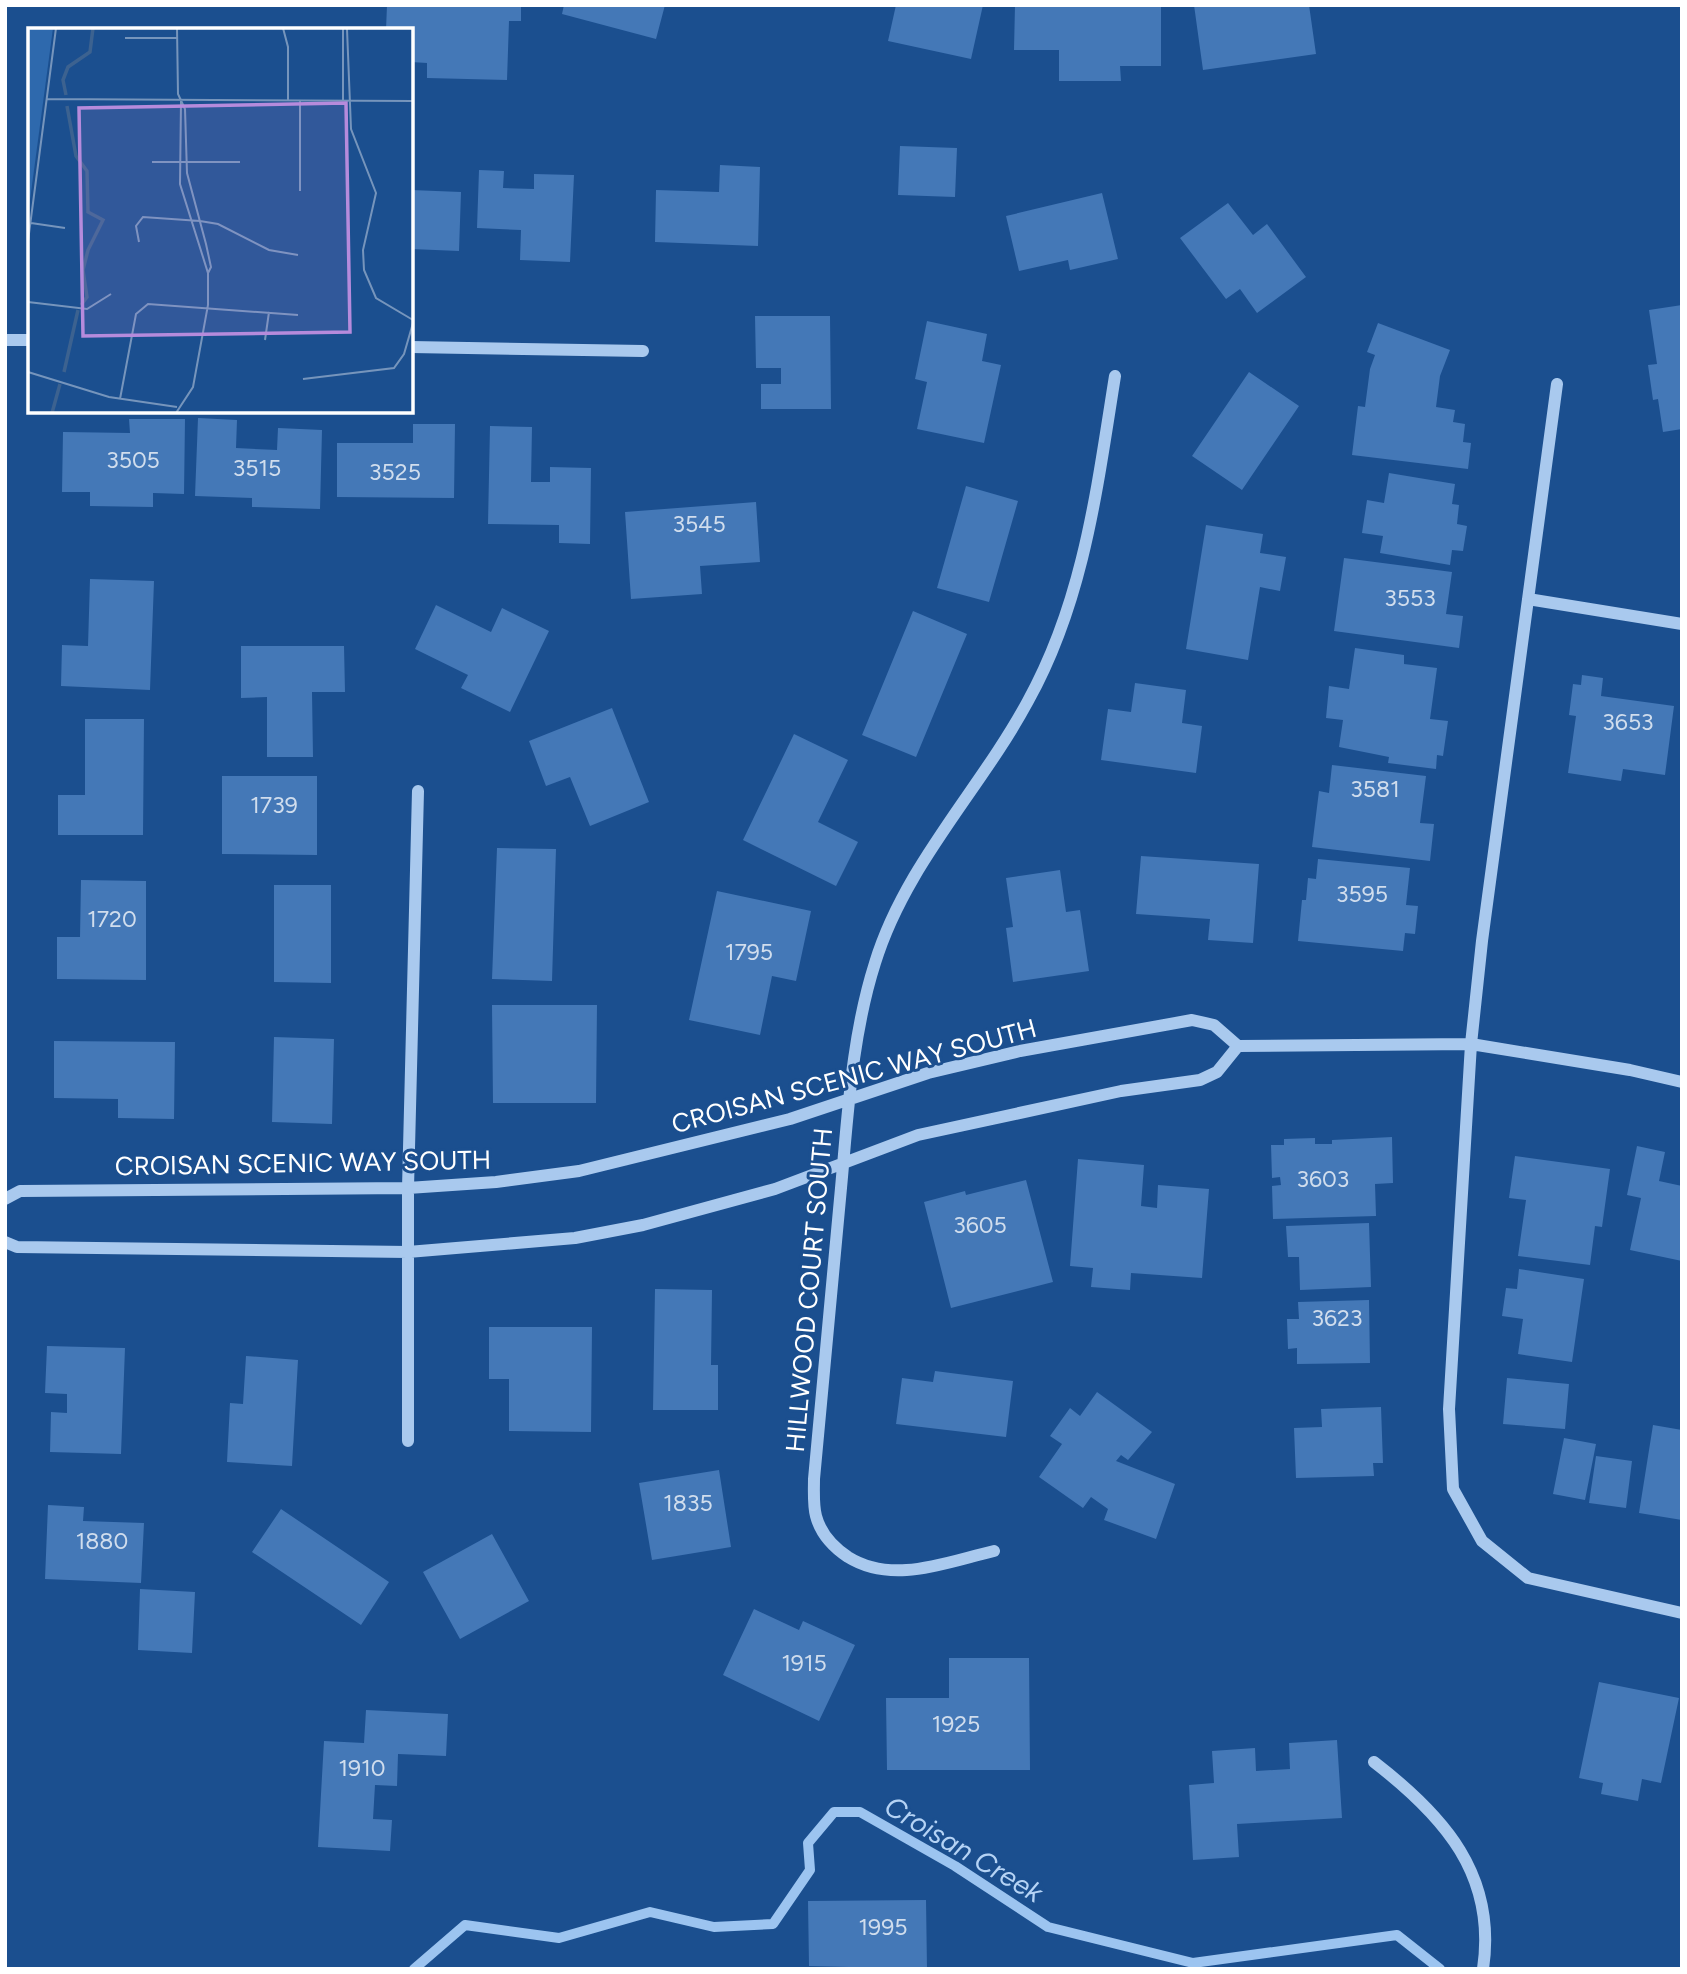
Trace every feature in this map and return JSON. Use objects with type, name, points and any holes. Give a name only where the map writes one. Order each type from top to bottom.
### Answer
[{"type":"street","points":[[5,340],[28,340]]},
{"type":"street","points":[[413,347],[643,351]]},
{"type":"street","name":"HILLWOOD COURT SOUTH","points":[[994,1551],[898,1572],[881,1571],[859,1564],[834,1548],[815,1514],[814,1479],[843,1163],[860,1017],[875,960],[912,880],[1028,703],[1052,653],[1076,591],[1115,376]]},
{"type":"street","points":[[1557,384],[1482,941],[1471,1044],[1449,1409],[1453,1489],[1482,1541],[1528,1578],[1682,1613]]},
{"type":"street","points":[[1528,599],[1682,624]]},
{"type":"street","points":[[408,1441],[408,1188],[418,791]]},
{"type":"street","name":"CROISAN SCENIC WAY SOUTH","points":[[5,1199],[20,1191],[408,1188],[496,1182],[579,1171],[790,1119],[928,1073],[1020,1051],[1192,1020],[1213,1025],[1238,1046]]},
{"type":"street","points":[[5,1242],[18,1247],[408,1252],[575,1238],[643,1226],[775,1189],[918,1135],[980,1119],[1121,1091],[1200,1080],[1217,1072],[1238,1046],[1471,1044],[1630,1070],[1682,1082]]},
{"type":"street","points":[[1374,1762],[1414,1796],[1453,1839],[1474,1873],[1488,1939],[1483,1969]]},
{"type":"building","points":[[387,5],[521,5],[521,21],[509,21],[507,80],[427,78],[427,63],[413,62],[413,28],[386,28]]},
{"type":"building","points":[[564,5],[665,5],[656,39],[562,14]]},
{"type":"building","points":[[896,5],[983,5],[971,59],[888,41]]},
{"type":"building","points":[[1015,5],[1161,5],[1161,66],[1120,66],[1121,81],[1059,81],[1059,50],[1014,50]]},
{"type":"building","points":[[1194,5],[1309,5],[1316,54],[1203,70]]},
{"type":"building","points":[[900,146],[957,148],[955,197],[898,195]]},
{"type":"building","points":[[720,165],[760,167],[758,246],[655,242],[656,190],[719,192]]},
{"type":"building","points":[[479,170],[504,171],[503,188],[534,189],[534,174],[574,175],[570,262],[520,260],[521,230],[477,228]]},
{"type":"building","points":[[413,190],[461,192],[459,251],[413,249]]},
{"type":"building","points":[[1102,193],[1118,259],[1070,270],[1068,260],[1019,271],[1006,216]]},
{"type":"building","points":[[1228,203],[1253,235],[1267,224],[1306,277],[1257,313],[1240,289],[1226,299],[1180,238]]},
{"type":"building","points":[[1682,305],[1682,429],[1663,432],[1658,399],[1653,400],[1648,365],[1657,364],[1649,310]]},
{"type":"building","points":[[755,316],[830,316],[831,409],[761,409],[761,384],[781,384],[781,368],[756,368]]},
{"type":"building","points":[[927,321],[987,334],[982,361],[1001,365],[984,443],[917,429],[927,382],[915,379]]},
{"type":"building","points":[[1378,323],[1450,350],[1440,376],[1436,407],[1455,410],[1453,422],[1465,424],[1463,442],[1471,443],[1468,469],[1352,455],[1358,406],[1365,407],[1370,369],[1375,355],[1367,352]]},
{"type":"building","points":[[1249,372],[1299,406],[1242,490],[1192,456]]},
{"type":"building","points":[[198,418],[237,420],[236,448],[277,450],[278,428],[322,430],[320,509],[252,507],[252,498],[195,496]]},
{"type":"building","points":[[129,419],[185,419],[184,494],[153,493],[153,507],[90,506],[90,492],[62,492],[63,432],[130,433]]},
{"type":"building","points":[[413,424],[455,424],[454,498],[337,497],[337,443],[413,443]]},
{"type":"building","points":[[490,426],[532,427],[531,482],[550,482],[550,467],[591,468],[590,544],[559,543],[559,525],[488,524]]},
{"type":"building","points":[[1389,473],[1455,484],[1452,504],[1459,505],[1457,524],[1467,526],[1463,551],[1452,550],[1450,565],[1380,553],[1383,536],[1362,533],[1367,500],[1384,503]]},
{"type":"building","points":[[966,486],[1018,501],[989,602],[937,588]]},
{"type":"building","points":[[756,502],[760,562],[700,566],[702,594],[631,599],[625,512]]},
{"type":"building","points":[[1206,525],[1263,534],[1260,553],[1286,557],[1280,591],[1260,587],[1248,660],[1186,649]]},
{"type":"building","points":[[1344,558],[1452,572],[1446,614],[1463,616],[1459,648],[1334,631]]},
{"type":"building","points":[[90,579],[154,581],[150,690],[61,686],[62,645],[88,646]]},
{"type":"building","points":[[436,605],[491,632],[502,608],[549,631],[510,712],[461,688],[468,675],[415,649]]},
{"type":"building","points":[[913,611],[967,634],[916,757],[862,735]]},
{"type":"building","points":[[241,646],[344,646],[345,692],[312,692],[313,757],[267,757],[267,697],[241,698]]},
{"type":"building","points":[[1355,648],[1404,655],[1404,664],[1437,668],[1430,719],[1448,721],[1443,756],[1437,755],[1436,769],[1388,763],[1389,757],[1339,747],[1343,720],[1326,718],[1329,686],[1349,689]]},
{"type":"building","points":[[1582,675],[1603,678],[1601,696],[1674,706],[1665,775],[1623,769],[1621,781],[1568,773],[1576,716],[1569,715],[1573,684],[1581,685]]},
{"type":"building","points":[[1135,683],[1186,690],[1182,723],[1202,726],[1196,773],[1101,760],[1108,709],[1131,712]]},
{"type":"building","points":[[612,708],[649,802],[590,826],[570,777],[546,786],[529,741]]},
{"type":"building","points":[[85,719],[144,719],[143,835],[58,835],[58,795],[85,795]]},
{"type":"building","points":[[794,734],[848,760],[818,822],[858,842],[836,886],[743,840]]},
{"type":"building","points":[[1332,765],[1426,776],[1420,823],[1434,824],[1430,861],[1312,847],[1319,791],[1329,793]]},
{"type":"building","points":[[222,776],[317,776],[317,855],[222,854]]},
{"type":"building","points":[[497,848],[556,849],[552,981],[492,979]]},
{"type":"building","points":[[1141,856],[1259,864],[1253,943],[1208,940],[1210,919],[1136,914]]},
{"type":"building","points":[[1318,859],[1410,868],[1406,905],[1418,906],[1415,934],[1405,933],[1403,951],[1298,941],[1302,900],[1306,900],[1308,878],[1316,879]]},
{"type":"building","points":[[1060,870],[1066,912],[1080,910],[1089,971],[1013,982],[1006,928],[1013,927],[1006,878]]},
{"type":"building","points":[[81,880],[146,881],[146,980],[57,979],[57,937],[80,937]]},
{"type":"building","points":[[274,885],[331,885],[331,983],[274,982]]},
{"type":"building","points":[[717,891],[811,911],[796,981],[772,976],[760,1035],[689,1020]]},
{"type":"building","points":[[492,1005],[597,1005],[596,1103],[493,1103]]},
{"type":"building","points":[[274,1037],[334,1039],[332,1124],[272,1122]]},
{"type":"building","points":[[54,1041],[175,1042],[174,1119],[118,1118],[118,1099],[54,1098]]},
{"type":"building","points":[[1392,1137],[1393,1183],[1375,1184],[1376,1216],[1273,1219],[1272,1186],[1281,1185],[1280,1177],[1272,1178],[1271,1145],[1284,1145],[1284,1139],[1315,1138],[1315,1144],[1332,1144],[1332,1140]]},
{"type":"building","points":[[1637,1146],[1665,1152],[1659,1181],[1682,1186],[1682,1261],[1630,1250],[1641,1198],[1627,1195]]},
{"type":"building","points":[[1515,1156],[1610,1169],[1602,1227],[1595,1226],[1590,1265],[1518,1256],[1526,1200],[1509,1198]]},
{"type":"building","points":[[1078,1159],[1144,1165],[1141,1206],[1157,1208],[1158,1185],[1209,1189],[1202,1278],[1131,1273],[1130,1290],[1091,1287],[1093,1268],[1070,1266]]},
{"type":"building","points":[[1026,1180],[1053,1282],[951,1308],[924,1202],[965,1191],[966,1195]]},
{"type":"building","points":[[1369,1223],[1371,1287],[1300,1290],[1299,1257],[1288,1257],[1286,1226]]},
{"type":"building","points":[[1519,1269],[1584,1279],[1572,1362],[1518,1354],[1523,1319],[1502,1316],[1506,1288],[1517,1289]]},
{"type":"building","points":[[655,1289],[712,1290],[711,1365],[718,1365],[718,1410],[653,1410]]},
{"type":"building","points":[[1369,1300],[1370,1363],[1297,1364],[1297,1348],[1288,1349],[1287,1319],[1299,1319],[1298,1302]]},
{"type":"building","points":[[489,1327],[592,1327],[591,1432],[509,1431],[509,1379],[489,1379]]},
{"type":"building","points":[[47,1346],[125,1348],[121,1454],[50,1452],[51,1412],[67,1413],[67,1394],[45,1393]]},
{"type":"building","points":[[246,1356],[298,1360],[292,1466],[227,1462],[230,1403],[243,1404]]},
{"type":"building","points":[[935,1371],[1013,1381],[1006,1437],[896,1424],[902,1378],[933,1382]]},
{"type":"building","points":[[1507,1378],[1569,1384],[1565,1429],[1503,1424]]},
{"type":"building","points":[[1097,1392],[1152,1432],[1128,1460],[1121,1455],[1116,1461],[1175,1484],[1156,1539],[1104,1520],[1108,1509],[1091,1497],[1083,1508],[1039,1477],[1062,1444],[1050,1436],[1070,1408],[1080,1416]]},
{"type":"building","points":[[1381,1407],[1383,1463],[1373,1463],[1374,1476],[1296,1478],[1294,1428],[1322,1427],[1321,1409]]},
{"type":"building","points":[[1653,1425],[1682,1430],[1682,1520],[1639,1513]]},
{"type":"building","points":[[1564,1438],[1596,1444],[1585,1500],[1553,1494]]},
{"type":"building","points":[[1596,1456],[1632,1461],[1626,1508],[1589,1503]]},
{"type":"building","points":[[719,1470],[731,1547],[652,1560],[639,1483]]},
{"type":"building","points":[[48,1505],[84,1507],[83,1521],[144,1523],[141,1583],[45,1579]]},
{"type":"building","points":[[281,1509],[389,1582],[361,1625],[252,1552]]},
{"type":"building","points":[[492,1534],[529,1601],[460,1639],[423,1572]]},
{"type":"building","points":[[140,1589],[195,1592],[192,1653],[138,1650]]},
{"type":"building","points":[[754,1609],[799,1630],[803,1621],[855,1645],[819,1721],[723,1675]]},
{"type":"building","points":[[949,1658],[1029,1658],[1030,1770],[887,1770],[886,1698],[949,1698]]},
{"type":"building","points":[[1599,1682],[1679,1698],[1661,1783],[1642,1779],[1638,1801],[1601,1794],[1603,1783],[1579,1778]]},
{"type":"building","points":[[366,1710],[448,1714],[446,1756],[398,1754],[397,1786],[375,1785],[373,1819],[392,1820],[390,1851],[318,1847],[324,1741],[364,1743]]},
{"type":"building","points":[[1337,1740],[1342,1818],[1237,1824],[1239,1857],[1193,1860],[1189,1785],[1214,1783],[1212,1751],[1255,1748],[1256,1771],[1290,1769],[1289,1743]]},
{"type":"building","points":[[926,1900],[927,1969],[809,1966],[808,1901]]},
{"type":"waterway","name":"Croisan Creek","points":[[414,1969],[465,1925],[559,1938],[650,1912],[714,1927],[773,1924],[810,1870],[808,1843],[834,1812],[860,1812],[955,1866],[1048,1927],[1193,1963],[1397,1935],[1440,1969]]}]
